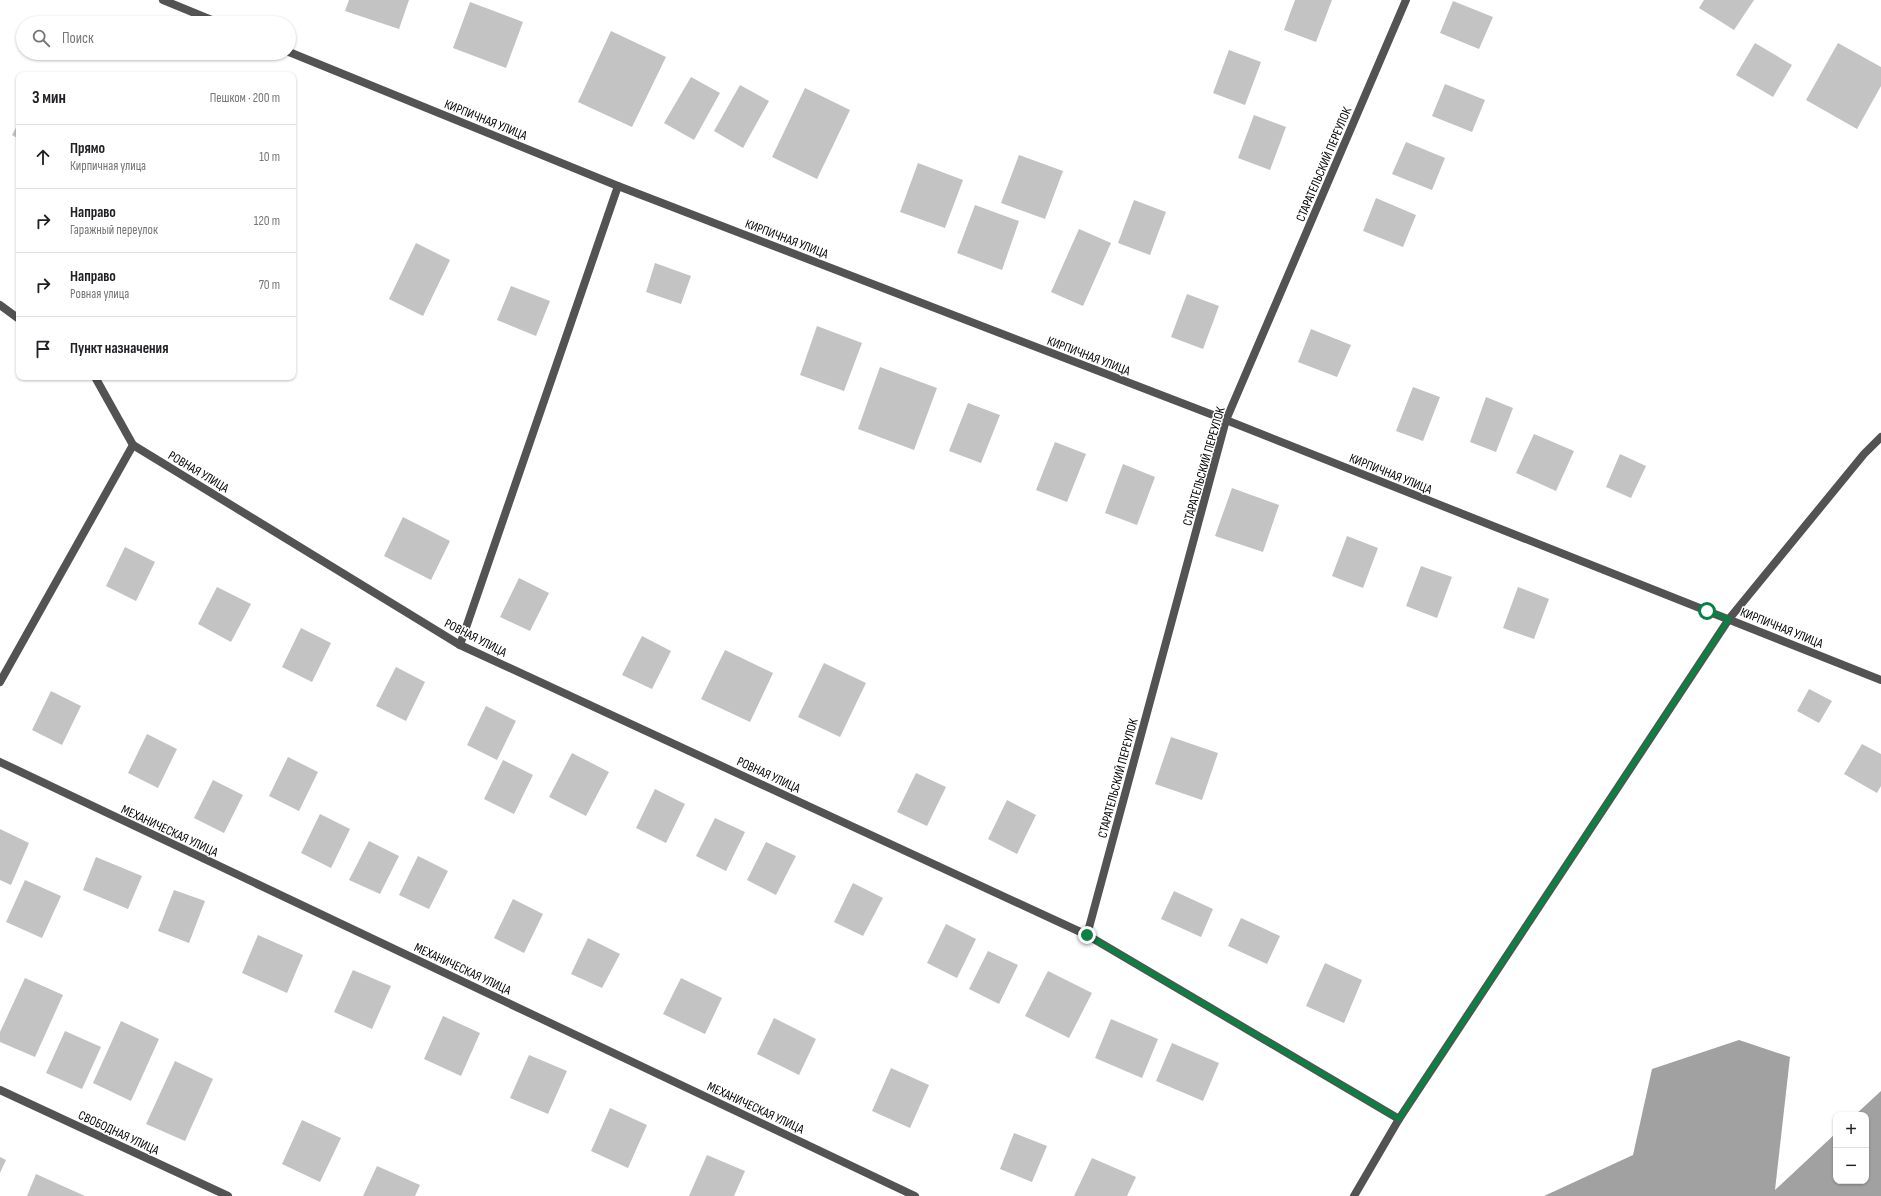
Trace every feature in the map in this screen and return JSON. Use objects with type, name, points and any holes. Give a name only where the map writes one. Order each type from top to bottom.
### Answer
[{"type":"street","points":[[163,0],[202,16]]},
{"type":"street","name":"СТАРАТЕЛЬСКИЙ ПЕРЕУЛОК","points":[[1087,935],[1226,420],[1406,0]]},
{"type":"street","name":"КИРПИЧНАЯ УЛИЦА","points":[[296,55],[618,186],[1226,420],[1881,680]]},
{"type":"street","points":[[460,644],[618,186]]},
{"type":"street","points":[[0,305],[16,317]]},
{"type":"street","points":[[0,682],[133,445],[97,380]]},
{"type":"street","points":[[1354,1196],[1399,1119],[1729,619],[1864,454],[1881,437]]},
{"type":"street","name":"РОВНАЯ УЛИЦА","points":[[133,445],[460,644],[1087,935],[1399,1119]]},
{"type":"street","name":"МЕХАНИЧЕСКАЯ УЛИЦА","points":[[0,762],[915,1196]]},
{"type":"street","name":"СВОБОДНАЯ УЛИЦА","points":[[0,1090],[228,1196]]},
{"type":"shaded area","points":[[1739,1040],[1790,1057],[1775,1190],[1833,1136],[1833,1184],[1869,1184],[1869,1112],[1858,1112],[1881,1091],[1881,1196],[1544,1196],[1633,1155],[1652,1069]]},
{"type":"building","points":[[349,0],[409,0],[399,29],[345,11]]},
{"type":"building","points":[[1295,0],[1332,0],[1316,42],[1284,30]]},
{"type":"building","points":[[1704,0],[1754,0],[1734,30],[1699,8]]},
{"type":"building","points":[[1453,1],[1493,17],[1479,49],[1440,33]]},
{"type":"building","points":[[470,2],[523,22],[506,68],[453,48]]},
{"type":"building","points":[[611,31],[666,57],[632,127],[578,102]]},
{"type":"building","points":[[1755,43],[1792,65],[1773,97],[1736,75]]},
{"type":"building","points":[[1838,43],[1881,67],[1881,86],[1857,129],[1806,100]]},
{"type":"building","points":[[1229,50],[1261,62],[1245,105],[1213,93]]},
{"type":"building","points":[[691,77],[720,93],[694,140],[664,123]]},
{"type":"building","points":[[1445,84],[1485,100],[1472,132],[1432,116]]},
{"type":"building","points":[[740,85],[769,101],[743,148],[714,131]]},
{"type":"building","points":[[805,88],[850,110],[817,179],[772,157]]},
{"type":"building","points":[[1254,115],[1286,127],[1270,170],[1238,158]]},
{"type":"building","points":[[16,128],[16,137],[12,135]]},
{"type":"building","points":[[1406,142],[1445,158],[1432,190],[1392,174]]},
{"type":"building","points":[[1019,155],[1063,171],[1045,219],[1001,203]]},
{"type":"building","points":[[918,163],[963,180],[945,228],[900,212]]},
{"type":"building","points":[[1376,198],[1416,215],[1403,247],[1363,231]]},
{"type":"building","points":[[1134,200],[1166,212],[1150,255],[1118,243]]},
{"type":"building","points":[[975,205],[1019,221],[1002,270],[957,253]]},
{"type":"building","points":[[1079,229],[1111,243],[1083,306],[1051,292]]},
{"type":"building","points":[[416,243],[450,260],[423,316],[389,299]]},
{"type":"building","points":[[655,263],[691,276],[681,304],[646,292]]},
{"type":"building","points":[[511,286],[550,301],[536,336],[497,320]]},
{"type":"building","points":[[1187,294],[1219,306],[1203,349],[1171,337]]},
{"type":"building","points":[[817,326],[862,343],[844,391],[800,375]]},
{"type":"building","points":[[1311,329],[1351,345],[1337,377],[1298,362]]},
{"type":"building","points":[[880,367],[937,388],[914,450],[858,429]]},
{"type":"building","points":[[1413,387],[1440,397],[1423,441],[1396,431]]},
{"type":"building","points":[[1486,397],[1513,408],[1496,452],[1470,442]]},
{"type":"building","points":[[968,403],[1000,415],[981,463],[949,451]]},
{"type":"building","points":[[1534,434],[1574,451],[1556,491],[1516,473]]},
{"type":"building","points":[[1055,442],[1086,454],[1067,502],[1036,490]]},
{"type":"building","points":[[1620,454],[1646,466],[1631,498],[1606,487]]},
{"type":"building","points":[[1123,464],[1155,477],[1137,525],[1105,513]]},
{"type":"building","points":[[1232,488],[1279,505],[1263,552],[1215,536]]},
{"type":"building","points":[[403,517],[450,541],[431,580],[384,556]]},
{"type":"building","points":[[1347,536],[1378,548],[1363,588],[1332,576]]},
{"type":"building","points":[[125,547],[155,562],[136,601],[106,586]]},
{"type":"building","points":[[1421,566],[1452,577],[1437,618],[1406,606]]},
{"type":"building","points":[[519,578],[549,593],[530,631],[500,617]]},
{"type":"building","points":[[217,587],[251,604],[231,642],[198,624]]},
{"type":"building","points":[[1518,587],[1549,599],[1534,639],[1503,628]]},
{"type":"building","points":[[301,628],[331,643],[312,682],[282,667]]},
{"type":"building","points":[[642,636],[671,651],[652,689],[622,675]]},
{"type":"building","points":[[725,650],[773,673],[750,722],[701,699]]},
{"type":"building","points":[[824,663],[866,683],[840,737],[798,717]]},
{"type":"building","points":[[396,667],[425,682],[406,721],[376,706]]},
{"type":"building","points":[[1809,689],[1832,701],[1819,723],[1797,711]]},
{"type":"building","points":[[51,691],[81,706],[62,745],[32,730]]},
{"type":"building","points":[[486,706],[516,721],[497,760],[467,745]]},
{"type":"building","points":[[147,734],[177,749],[158,788],[128,773]]},
{"type":"building","points":[[1171,737],[1218,753],[1202,800],[1155,784]]},
{"type":"building","points":[[1862,744],[1881,754],[1881,786],[1877,793],[1844,774]]},
{"type":"building","points":[[572,753],[609,772],[586,816],[549,797]]},
{"type":"building","points":[[288,757],[318,772],[299,811],[269,796]]},
{"type":"building","points":[[503,760],[533,775],[514,814],[484,799]]},
{"type":"building","points":[[916,773],[946,787],[927,826],[897,812]]},
{"type":"building","points":[[213,780],[243,795],[224,833],[194,818]]},
{"type":"building","points":[[655,789],[685,804],[666,843],[636,828]]},
{"type":"building","points":[[1007,800],[1036,815],[1017,854],[988,839]]},
{"type":"building","points":[[320,814],[350,829],[331,868],[301,853]]},
{"type":"building","points":[[715,818],[745,832],[726,871],[696,856]]},
{"type":"building","points":[[0,829],[29,843],[11,885],[0,880]]},
{"type":"building","points":[[369,841],[399,856],[380,894],[349,880]]},
{"type":"building","points":[[766,842],[796,856],[776,895],[747,880]]},
{"type":"building","points":[[418,856],[448,871],[429,909],[399,895]]},
{"type":"building","points":[[96,857],[142,876],[128,909],[83,890]]},
{"type":"building","points":[[25,880],[61,896],[42,938],[6,922]]},
{"type":"building","points":[[853,883],[883,898],[863,936],[834,922]]},
{"type":"building","points":[[174,890],[205,901],[189,943],[158,931]]},
{"type":"building","points":[[1174,891],[1213,909],[1201,937],[1161,919]]},
{"type":"building","points":[[513,899],[543,914],[524,953],[494,938]]},
{"type":"building","points":[[1241,918],[1280,936],[1267,964],[1228,946]]},
{"type":"building","points":[[946,924],[976,939],[957,978],[927,963]]},
{"type":"building","points":[[258,935],[303,955],[287,993],[242,973]]},
{"type":"building","points":[[588,938],[620,954],[602,988],[571,974]]},
{"type":"building","points":[[988,951],[1018,965],[999,1004],[969,989]]},
{"type":"building","points":[[1325,963],[1362,980],[1344,1023],[1306,1006]]},
{"type":"building","points":[[353,970],[391,986],[372,1029],[334,1012]]},
{"type":"building","points":[[1048,971],[1092,993],[1069,1038],[1025,1016]]},
{"type":"building","points":[[25,978],[63,995],[35,1057],[0,1042],[0,1032]]},
{"type":"building","points":[[681,978],[722,998],[705,1034],[663,1014]]},
{"type":"building","points":[[443,1016],[480,1033],[461,1076],[424,1059]]},
{"type":"building","points":[[774,1018],[816,1039],[799,1075],[757,1054]]},
{"type":"building","points":[[1111,1019],[1158,1039],[1142,1078],[1095,1058]]},
{"type":"building","points":[[121,1021],[159,1039],[131,1101],[93,1083]]},
{"type":"building","points":[[65,1031],[101,1047],[82,1089],[46,1073]]},
{"type":"building","points":[[1172,1043],[1219,1063],[1203,1101],[1156,1081]]},
{"type":"building","points":[[529,1055],[567,1071],[548,1114],[510,1098]]},
{"type":"building","points":[[175,1061],[213,1079],[185,1141],[146,1124]]},
{"type":"building","points":[[891,1068],[929,1085],[910,1128],[872,1111]]},
{"type":"building","points":[[610,1108],[647,1125],[628,1168],[591,1151]]},
{"type":"building","points":[[302,1120],[341,1138],[320,1182],[282,1164]]},
{"type":"building","points":[[1014,1133],[1047,1146],[1032,1182],[1000,1169]]},
{"type":"building","points":[[707,1155],[745,1171],[734,1196],[689,1196]]},
{"type":"building","points":[[0,1157],[6,1160],[0,1173]]},
{"type":"building","points":[[1092,1158],[1136,1177],[1127,1196],[1074,1196]]},
{"type":"building","points":[[377,1166],[420,1185],[415,1196],[363,1196]]},
{"type":"building","points":[[36,1174],[85,1196],[27,1196]]},
{"type":"route","points":[[1087,935],[1399,1119],[1729,619],[1707,611]]}]
